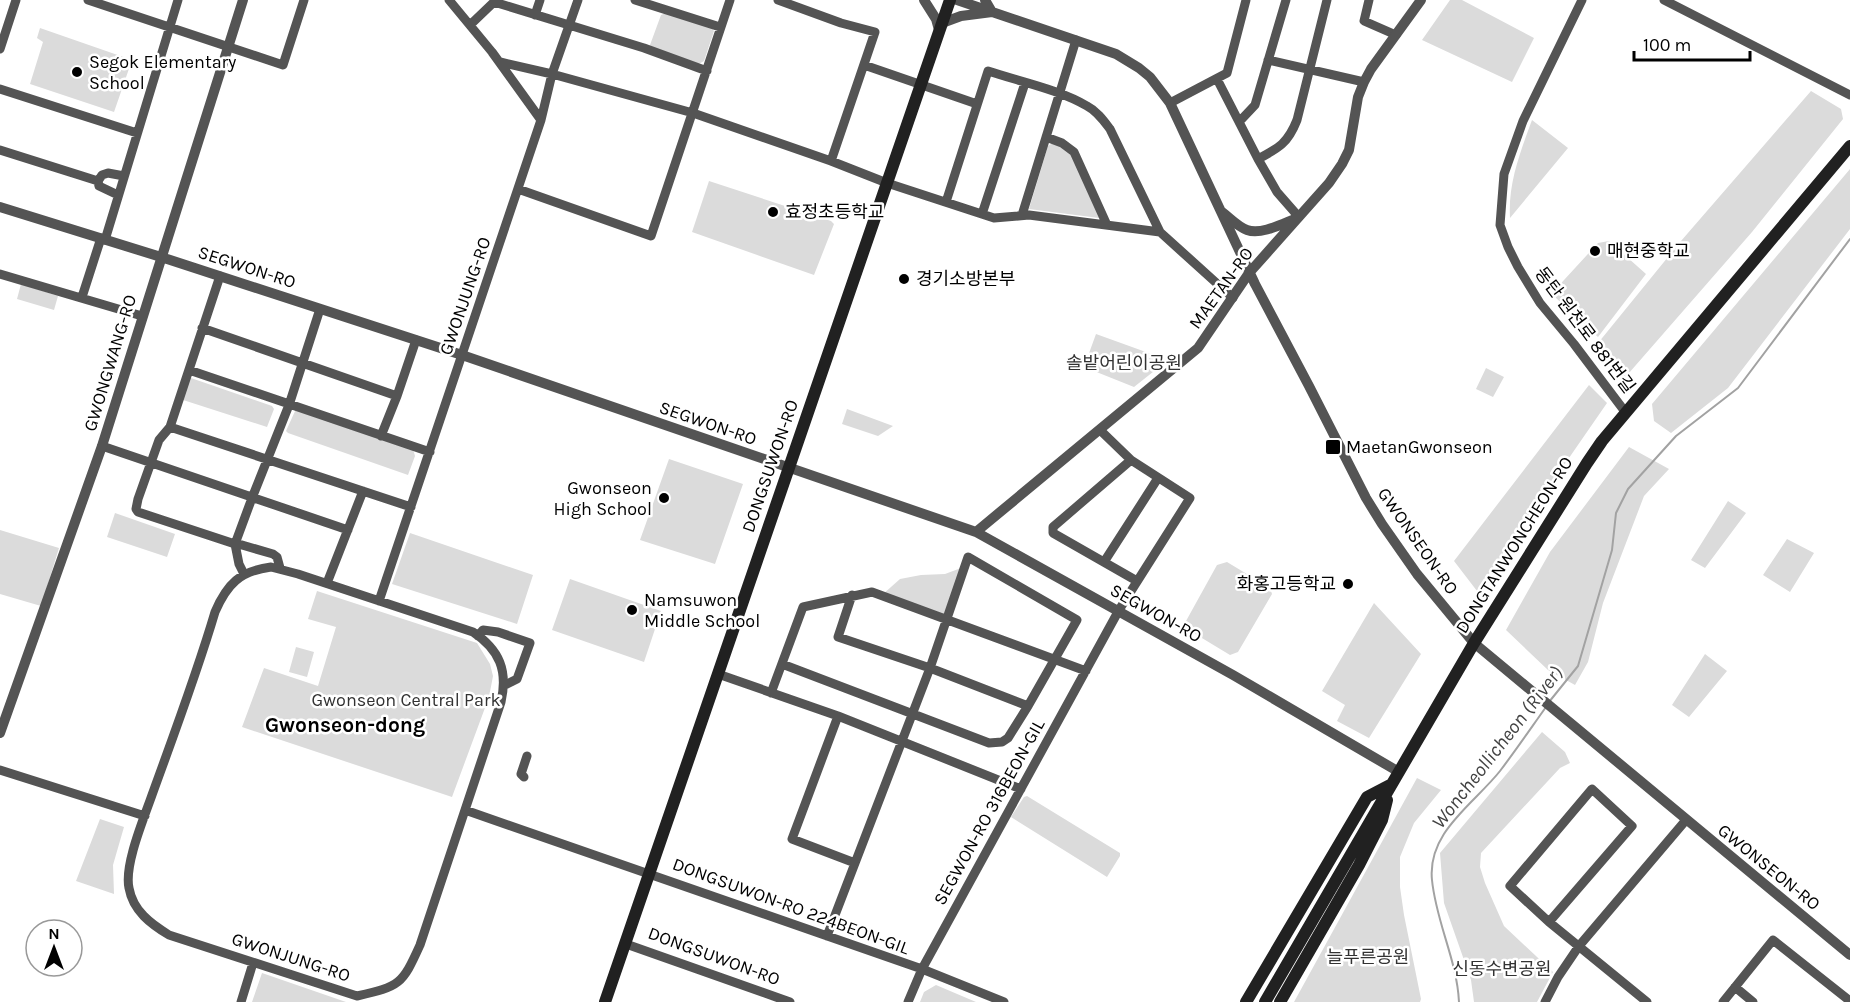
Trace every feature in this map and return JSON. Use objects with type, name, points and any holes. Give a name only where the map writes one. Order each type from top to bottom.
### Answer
[{"type":"main road","name":"DONGSUWON-RO","points":[[605,1002],[950,0]]},
{"type":"main road","name":"DONGTANWONCHEON-RO","points":[[1265,1002],[1474,642],[1602,441],[1850,146]]},
{"type":"main road","points":[[1246,1002],[1367,797],[1391,784]]},
{"type":"main road","points":[[1280,1002],[1359,865],[1382,820],[1391,784]]},
{"type":"street","points":[[0,49],[2,33],[16,0]]},
{"type":"street","points":[[88,0],[283,65],[304,0]]},
{"type":"street","points":[[81,297],[118,195],[178,0]]},
{"type":"street","name":"GWONGWANG-RO","points":[[0,733],[102,446],[243,0]]},
{"type":"street","points":[[449,0],[500,62],[541,120]]},
{"type":"street","points":[[535,15],[540,0]]},
{"type":"street","name":"GWONJUNG-RO","points":[[379,601],[541,120],[552,74],[578,0]]},
{"type":"street","points":[[635,0],[720,27]]},
{"type":"street","points":[[518,189],[651,236],[730,0]]},
{"type":"street","points":[[778,0],[875,32],[831,161]]},
{"type":"street","points":[[924,0],[941,26],[962,16],[992,12],[986,0]]},
{"type":"street","name":"GWONSEON-RO","points":[[957,0],[1104,49],[1134,65],[1150,77],[1170,103],[1249,273],[1371,507],[1417,574],[1474,642],[1850,956]]},
{"type":"street","points":[[1170,103],[1227,73],[1246,0]]},
{"type":"street","points":[[1239,122],[1255,105],[1286,0]]},
{"type":"street","points":[[1258,159],[1277,149],[1292,134],[1327,0]]},
{"type":"street","points":[[1369,0],[1364,21],[1396,35]]},
{"type":"street","name":"MAETAN-RO","points":[[976,532],[1198,348],[1249,273],[1329,183],[1349,150],[1358,97],[1364,82],[1421,0]]},
{"type":"street","name":"동탄 원천로 881번길","points":[[1582,0],[1519,132],[1504,174],[1500,225],[1518,267],[1540,303],[1626,413]]},
{"type":"street","points":[[1664,0],[1850,95]]},
{"type":"street","points":[[470,25],[495,1],[707,71]]},
{"type":"street","points":[[1022,215],[1076,40]]},
{"type":"street","points":[[1268,60],[1364,82]]},
{"type":"street","points":[[500,62],[693,113],[887,183],[994,218],[1022,215],[1160,232]]},
{"type":"street","points":[[864,65],[977,104]]},
{"type":"street","points":[[946,202],[988,71],[1060,94],[1088,106],[1101,117],[1110,129],[1160,232],[1233,298]]},
{"type":"street","points":[[1217,79],[1258,159],[1277,192],[1297,218],[1264,230],[1251,231],[1240,226],[1221,211]]},
{"type":"street","points":[[982,214],[1025,83]]},
{"type":"street","points":[[0,88],[137,133]]},
{"type":"street","points":[[1046,136],[1062,143],[1074,152],[1107,225]]},
{"type":"street","points":[[0,150],[98,181]]},
{"type":"street","points":[[98,181],[108,172],[124,176]]},
{"type":"street","points":[[98,181],[99,186],[118,195]]},
{"type":"street","name":"SEGWON-RO","points":[[0,207],[462,355],[976,532],[1119,610],[1399,771]]},
{"type":"street","points":[[0,274],[142,316]]},
{"type":"street","points":[[151,463],[159,440],[170,427],[220,276]]},
{"type":"street","points":[[244,574],[239,564],[235,544],[289,405],[320,309]]},
{"type":"street","points":[[202,328],[397,396]]},
{"type":"street","points":[[381,436],[416,340]]},
{"type":"street","points":[[189,370],[430,452]]},
{"type":"street","points":[[170,427],[411,507]]},
{"type":"street","points":[[1100,430],[1131,460],[1158,478],[1104,562]]},
{"type":"street","points":[[102,446],[348,530]]},
{"type":"street","points":[[1131,460],[1053,527],[1053,533],[1137,581]]},
{"type":"street","name":"GWONJUNG-RO","points":[[151,463],[138,499],[136,509],[138,512],[273,554],[277,557],[280,568]]},
{"type":"street","name":"SEGWON-RO 316BEON-GIL","points":[[908,1002],[921,969],[1119,610],[1190,498],[1158,478]]},
{"type":"street","points":[[327,583],[363,491]]},
{"type":"street","points":[[782,664],[913,713],[989,743],[1002,742],[1008,738],[1028,706],[1077,620],[968,557],[930,668],[913,713],[902,742],[827,936]]},
{"type":"street","name":"GWONJUNG-RO","points":[[280,568],[379,601],[473,632],[484,640],[498,657],[505,685],[420,945],[401,981],[387,989],[357,996],[169,935],[155,927],[138,912],[129,890],[128,877],[130,863],[145,816],[223,593],[244,574],[260,569],[280,568]]},
{"type":"street","points":[[771,693],[803,607],[872,592],[1086,671]]},
{"type":"street","points":[[852,596],[838,637],[930,668],[1028,706]]},
{"type":"street","points":[[478,636],[483,630],[498,632],[530,643],[517,679],[505,685]]},
{"type":"street","points":[[718,674],[838,716],[1021,789]]},
{"type":"street","points":[[838,716],[792,839],[855,863]]},
{"type":"street","points":[[524,777],[521,774],[527,756]]},
{"type":"street","points":[[0,770],[145,816]]},
{"type":"street","points":[[1549,922],[1632,826],[1592,789],[1510,886],[1549,922],[1647,1002]]},
{"type":"street","name":"DONGSUWON-RO 224BEON-GIL","points":[[465,810],[921,969],[1004,1002]]},
{"type":"street","points":[[1545,1002],[1558,977],[1579,946],[1686,820]]},
{"type":"street","points":[[1723,1002],[1773,940],[1850,1001]]},
{"type":"street","name":"DONGSUWON-RO","points":[[626,944],[790,1002]]},
{"type":"street","points":[[241,1002],[253,963]]},
{"type":"street","points":[[1735,987],[1753,1002]]},
{"type":"green space","points":[[1450,0],[1462,0],[1534,38],[1512,82],[1422,40]]},
{"type":"green space","points":[[666,13],[711,27],[714,31],[704,61],[697,65],[652,49],[650,45],[661,15]]},
{"type":"green space","points":[[40,28],[132,60],[114,112],[30,84],[43,42],[37,38]]},
{"type":"green space","points":[[1811,91],[1841,109],[1843,119],[1752,232],[1622,381],[1594,348],[1681,241]]},
{"type":"green space","points":[[1532,120],[1568,148],[1510,218],[1513,180]]},
{"type":"green space","points":[[1054,142],[1070,152],[1099,213],[1099,218],[1029,209],[1048,146]]},
{"type":"green space","points":[[1850,169],[1850,229],[1728,388],[1671,433],[1654,421],[1652,404]]},
{"type":"green space","points":[[709,181],[831,221],[834,224],[814,275],[692,232]]},
{"type":"green space","points":[[1609,241],[1646,274],[1598,337],[1556,298],[1553,292],[1598,243]]},
{"type":"green space","points":[[21,284],[58,296],[54,310],[17,299]]},
{"type":"green space","name":"솔밭어린이공원","points":[[1096,334],[1168,360],[1134,387],[1084,367]]},
{"type":"green space","points":[[1486,368],[1504,377],[1493,397],[1476,389]]},
{"type":"green space","points":[[188,377],[272,406],[274,409],[267,427],[180,399]]},
{"type":"green space","points":[[1589,385],[1607,403],[1477,591],[1454,561]]},
{"type":"green space","points":[[296,409],[413,449],[415,456],[408,475],[288,433],[286,431]]},
{"type":"green space","points":[[847,409],[893,426],[878,436],[842,424]]},
{"type":"green space","points":[[1629,447],[1669,469],[1644,496],[1603,603],[1588,662],[1575,685],[1548,670],[1506,630],[1550,552]]},
{"type":"green space","points":[[669,459],[743,484],[715,564],[640,540]]},
{"type":"green space","points":[[1728,501],[1746,513],[1705,568],[1691,560]]},
{"type":"green space","points":[[115,513],[175,534],[167,557],[107,537]]},
{"type":"green space","points":[[0,530],[59,548],[41,606],[0,594]]},
{"type":"green space","points":[[410,533],[533,575],[517,624],[392,584]]},
{"type":"green space","points":[[1787,539],[1814,553],[1790,592],[1763,575]]},
{"type":"green space","points":[[1227,562],[1270,588],[1272,594],[1238,652],[1230,655],[1187,629],[1186,621],[1217,565]]},
{"type":"green space","points":[[961,568],[944,618],[882,595],[900,579],[945,574]]},
{"type":"green space","points":[[570,579],[661,611],[644,662],[552,630]]},
{"type":"green space","name":"Gwonseon Central Park","points":[[317,591],[477,643],[490,664],[493,676],[489,697],[452,797],[242,727],[264,668],[318,686],[336,627],[308,619]]},
{"type":"green space","points":[[1374,603],[1421,654],[1369,738],[1337,721],[1345,705],[1322,691]]},
{"type":"green space","points":[[296,647],[314,652],[307,677],[289,672]]},
{"type":"green space","points":[[1705,654],[1727,671],[1689,717],[1672,705]]},
{"type":"green space","name":"신동수변공원","points":[[1542,732],[1565,752],[1570,763],[1560,768],[1481,853],[1480,867],[1504,926],[1553,972],[1537,1002],[1474,1002],[1471,980],[1444,903],[1440,853]]},
{"type":"green space","name":"늘푸른공원","points":[[1417,778],[1441,790],[1414,823],[1400,857],[1400,887],[1420,1002],[1294,1002]]},
{"type":"green space","points":[[1027,796],[1120,853],[1107,877],[1011,817]]},
{"type":"green space","points":[[100,819],[124,827],[113,865],[114,894],[76,881]]},
{"type":"green space","points":[[262,973],[346,1002],[252,1002]]},
{"type":"green space","points":[[936,985],[976,1002],[920,1002],[924,992]]},
{"type":"waterway","name":"Woncheollicheon (River)","points":[[1549,702],[1578,666],[1612,550],[1616,513],[1628,489],[1676,436],[1738,388],[1850,239]]},
{"type":"waterway","name":"Woncheollicheon (River)","points":[[1459,1002],[1454,971],[1434,896],[1432,863],[1444,833],[1500,771],[1546,707]]},
{"type":"place","name":"Segok Elementary School","points":[[77,72]]},
{"type":"place","name":"효정초등학교","points":[[773,212]]},
{"type":"place","name":"매현중학교","points":[[1595,251]]},
{"type":"place","name":"경기소방본부","points":[[904,279]]},
{"type":"place","name":"MaetanGwonseon","points":[[1333,447]]},
{"type":"place","name":"Gwonseon High School","points":[[664,498]]},
{"type":"place","name":"화홍고등학교","points":[[1348,584]]},
{"type":"place","name":"Namsuwon Middle School","points":[[632,610]]},
{"type":"district","name":"Gwonseon-dong","points":[[345,725]]}]
